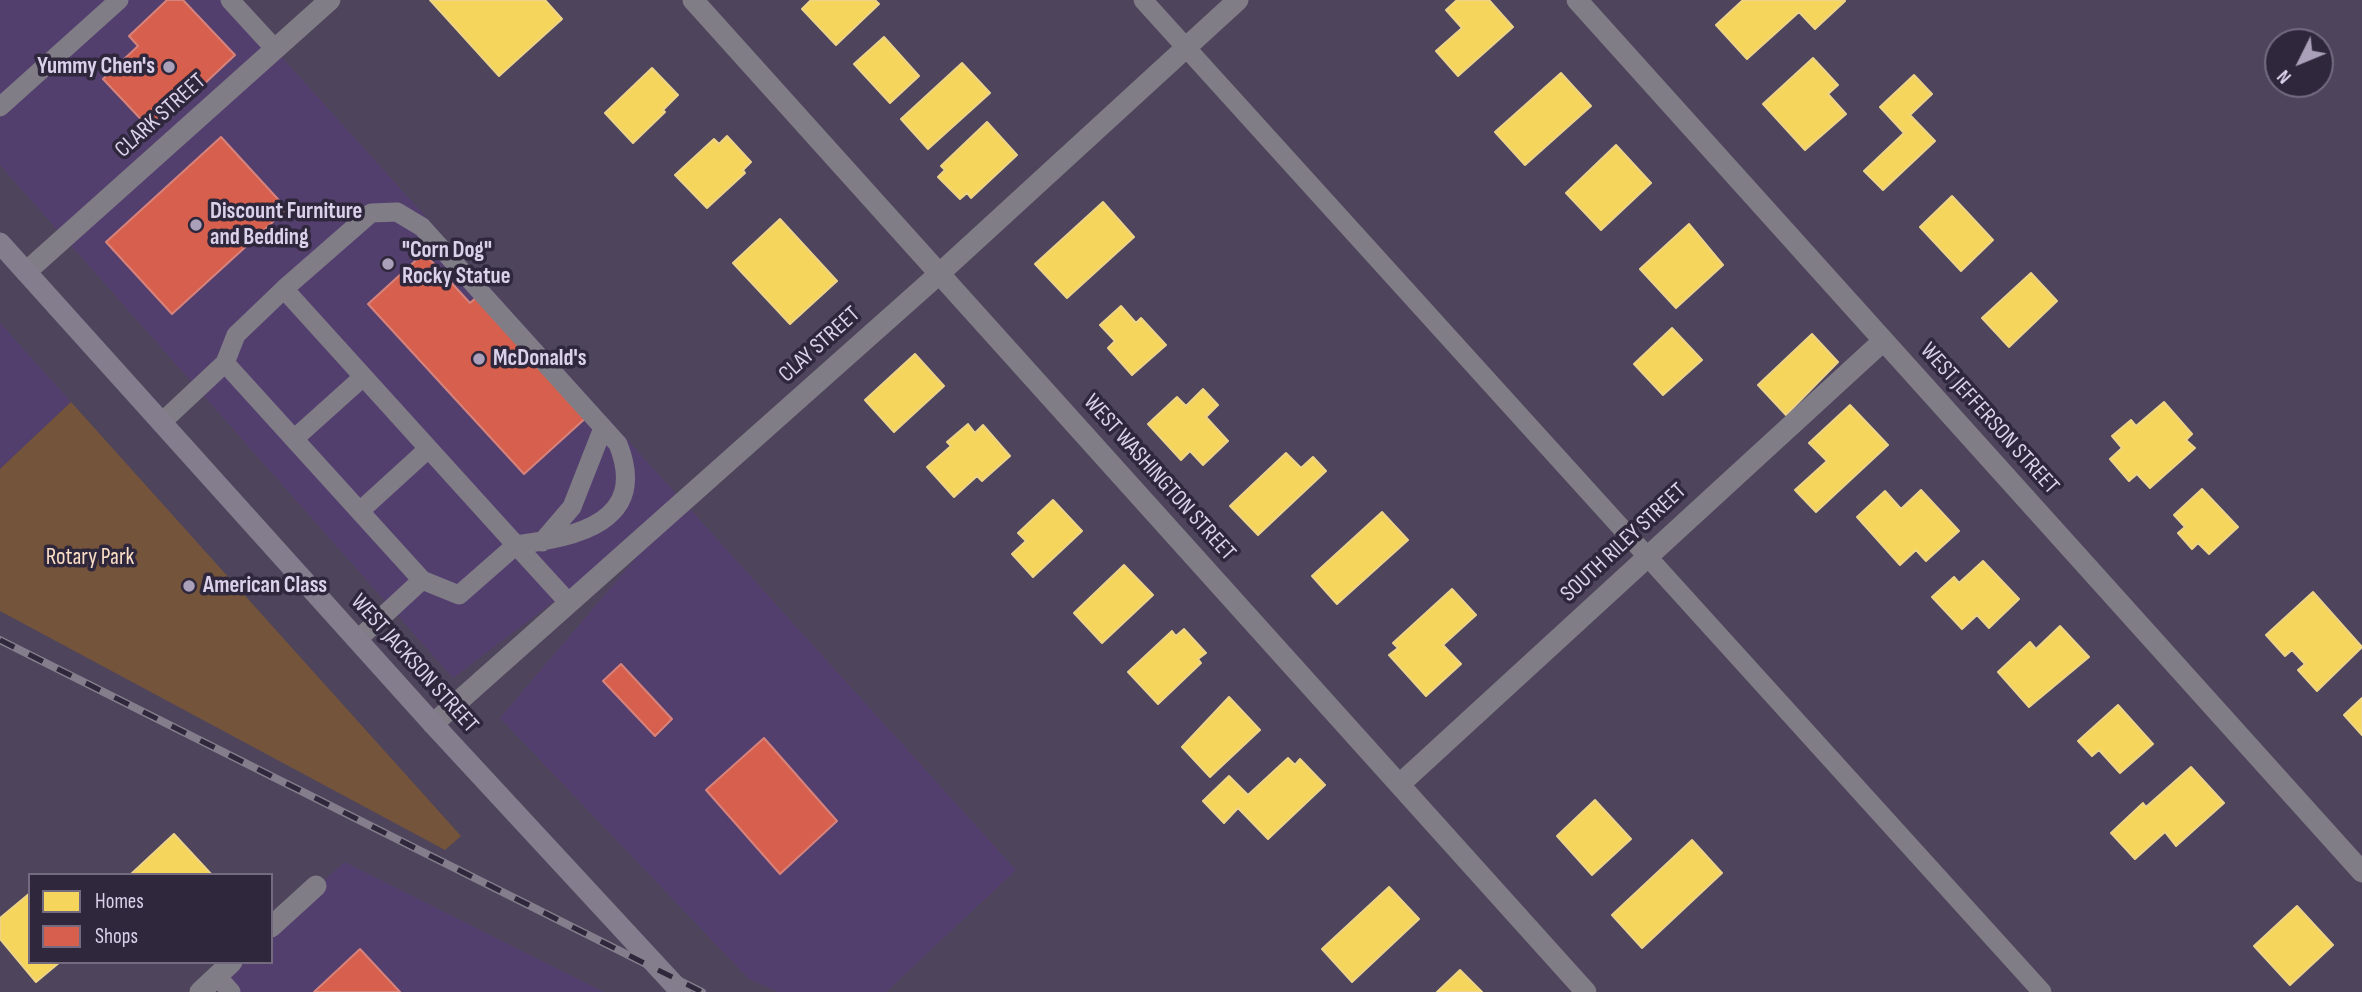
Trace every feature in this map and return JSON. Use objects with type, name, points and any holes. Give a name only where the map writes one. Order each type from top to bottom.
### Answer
[{"type":"main road","name":"WEST JACKSON STREET","points":[[0,243],[433,724],[681,992]]},
{"type":"street","name":"CLARK STREET","points":[[26,272],[330,0]]},
{"type":"street","name":"WEST WASHINGTON STREET","points":[[693,0],[1586,992]]},
{"type":"street","name":"CLAY STREET","points":[[433,724],[939,274],[1238,0]]},
{"type":"street","name":"WEST JEFFERSON STREET","points":[[1577,0],[2362,872]]},
{"type":"street","name":"SOUTH RILEY STREET","points":[[1400,784],[1883,341]]},
{"type":"street","points":[[273,925],[316,886]]},
{"type":"street","points":[[200,992],[227,977]]},
{"type":"lane","points":[[0,107],[119,0]]},
{"type":"lane","points":[[230,0],[275,49]]},
{"type":"lane","points":[[1143,0],[2042,992]]},
{"type":"lane","points":[[162,422],[225,363],[236,335],[284,289],[371,213],[397,212],[422,228],[618,444],[628,467],[625,492],[611,516],[567,538],[516,545],[459,595],[422,580],[225,363]]},
{"type":"lane","points":[[284,289],[569,604]]},
{"type":"lane","points":[[294,439],[363,377]]},
{"type":"lane","points":[[542,542],[572,508],[603,428]]},
{"type":"lane","points":[[360,511],[428,449]]},
{"type":"lane","points":[[358,640],[422,580]]},
{"type":"shaded area","points":[[0,0],[230,0],[1016,870],[886,992],[779,992],[749,979],[500,718],[681,505],[453,678],[0,165]]},
{"type":"shaded area","points":[[0,323],[71,402],[0,469]]},
{"type":"shaded area","points":[[345,862],[604,992],[231,992],[217,976],[230,964],[273,964],[273,925]]},
{"type":"green space","name":"Rotary Park","points":[[71,402],[461,836],[445,850],[0,611],[0,469]]},
{"type":"building: Homes","points":[[430,0],[545,0],[562,19],[499,76]]},
{"type":"building: Homes","points":[[811,0],[875,0],[879,4],[836,45],[802,9]]},
{"type":"building: Homes","points":[[1457,0],[1489,0],[1513,27],[1458,76],[1436,51],[1462,28],[1446,10]]},
{"type":"building: Homes","points":[[1743,0],[1845,1],[1815,29],[1799,12],[1747,59],[1716,25]]},
{"type":"building: Homes","points":[[884,37],[919,76],[890,103],[854,64]]},
{"type":"building: Homes","points":[[1813,58],[1838,85],[1828,94],[1846,114],[1805,150],[1763,104]]},
{"type":"building: Homes","points":[[962,63],[990,93],[928,149],[901,119]]},
{"type":"building: Homes","points":[[652,68],[678,95],[663,110],[665,112],[633,143],[605,113]]},
{"type":"building: Homes","points":[[1561,73],[1591,106],[1525,165],[1495,132]]},
{"type":"building: Homes","points":[[1914,75],[1932,94],[1910,115],[1935,141],[1883,190],[1864,171],[1904,133],[1880,107]]},
{"type":"building: Homes","points":[[987,122],[1017,155],[971,198],[967,193],[960,199],[938,177],[945,170],[941,166]]},
{"type":"building: Homes","points":[[727,136],[751,162],[743,170],[745,173],[707,208],[675,175],[714,139],[719,144]]},
{"type":"building: Homes","points":[[1616,145],[1651,183],[1601,230],[1566,193]]},
{"type":"building: Homes","points":[[1952,196],[1993,240],[1961,271],[1920,227]]},
{"type":"building: Homes","points":[[1103,202],[1134,237],[1067,298],[1035,264]]},
{"type":"building: Homes","points":[[780,219],[837,281],[790,324],[733,263]]},
{"type":"building: Homes","points":[[1689,224],[1723,265],[1676,308],[1640,269]]},
{"type":"building: Homes","points":[[2031,273],[2057,301],[2009,347],[1982,318]]},
{"type":"building: Homes","points":[[1121,306],[1136,323],[1141,318],[1166,345],[1132,375],[1108,348],[1115,341],[1100,325]]},
{"type":"building: Homes","points":[[1672,328],[1702,360],[1663,395],[1634,364]]},
{"type":"building: Homes","points":[[1812,334],[1838,362],[1786,415],[1758,385]]},
{"type":"building: Homes","points":[[915,354],[944,386],[894,432],[865,400]]},
{"type":"building: Homes","points":[[1203,389],[1218,405],[1206,417],[1228,441],[1203,465],[1190,451],[1181,460],[1148,424],[1177,397],[1186,406]]},
{"type":"building: Homes","points":[[2164,402],[2192,434],[2186,440],[2195,448],[2150,488],[2137,474],[2129,481],[2110,459],[2122,448],[2112,436],[2131,420],[2136,426]]},
{"type":"building: Homes","points":[[1850,405],[1888,445],[1816,512],[1795,490],[1827,461],[1809,443]]},
{"type":"building: Homes","points":[[968,424],[975,433],[983,425],[1010,456],[982,481],[977,476],[954,497],[927,467],[951,446],[947,442]]},
{"type":"building: Homes","points":[[1286,453],[1301,468],[1313,457],[1326,471],[1258,535],[1230,506]]},
{"type":"building: Homes","points":[[2202,489],[2238,527],[2209,554],[2198,543],[2192,549],[2178,533],[2185,527],[2174,515]]},
{"type":"building: Homes","points":[[1921,490],[1959,531],[1926,561],[1916,550],[1900,565],[1857,517],[1885,491],[1901,509]]},
{"type":"building: Homes","points":[[1053,500],[1082,531],[1033,577],[1012,554],[1026,541],[1018,533]]},
{"type":"building: Homes","points":[[1382,512],[1408,540],[1337,604],[1312,576]]},
{"type":"building: Homes","points":[[1983,561],[2019,599],[1989,628],[1977,615],[1962,629],[1932,597],[1954,577],[1959,583]]},
{"type":"building: Homes","points":[[1124,565],[1153,595],[1102,643],[1074,613]]},
{"type":"building: Homes","points":[[1452,589],[1476,615],[1443,645],[1461,664],[1426,696],[1389,655],[1398,648],[1393,643]]},
{"type":"building: Homes","points":[[2313,592],[2362,647],[2317,691],[2298,670],[2305,664],[2292,650],[2285,656],[2266,635]]},
{"type":"building: Homes","points":[[2060,626],[2089,657],[2029,707],[1998,672],[2030,642],[2036,649]]},
{"type":"building: Homes","points":[[1184,629],[1206,653],[1198,659],[1201,663],[1158,704],[1128,672],[1172,631],[1176,636]]},
{"type":"building: Homes","points":[[1229,697],[1260,730],[1210,777],[1182,747]]},
{"type":"building: Homes","points":[[2362,698],[2362,735],[2344,715]]},
{"type":"building: Homes","points":[[2118,705],[2153,744],[2120,773],[2099,750],[2092,756],[2078,741]]},
{"type":"building: Homes","points":[[1288,758],[1295,765],[1300,759],[1325,785],[1268,839],[1238,808],[1224,823],[1203,801],[1229,776],[1248,795]]},
{"type":"building: Homes","points":[[2191,767],[2224,803],[2176,846],[2165,832],[2135,859],[2111,833],[2143,803],[2146,807]]},
{"type":"building: Homes","points":[[1595,800],[1631,839],[1592,875],[1557,836]]},
{"type":"building: Homes","points":[[174,834],[210,873],[132,873]]},
{"type":"building: Homes","points":[[1692,840],[1722,873],[1642,948],[1612,915]]},
{"type":"building: Homes","points":[[1389,887],[1419,919],[1352,982],[1322,949]]},
{"type":"building: Homes","points":[[28,895],[28,964],[58,964],[36,982],[0,939],[0,918]]},
{"type":"building: Homes","points":[[2297,906],[2333,945],[2290,985],[2254,946]]},
{"type":"building: Homes","points":[[1460,970],[1482,992],[1437,992]]},
{"type":"building: Shops","name":"Yummy Chen's","points":[[167,0],[183,0],[235,55],[153,132],[103,79],[138,46],[129,36]]},
{"type":"building: Shops","name":"Discount Furniture and Bedding","points":[[221,137],[287,209],[172,314],[106,242]]},
{"type":"building: Shops","name":"McDonald's","points":[[424,253],[470,303],[479,295],[589,415],[524,474],[368,304]]},
{"type":"building: Shops","points":[[621,664],[672,719],[655,736],[603,681]]},
{"type":"building: Shops","points":[[764,738],[837,821],[780,874],[706,790]]},
{"type":"building: Shops","points":[[360,949],[400,992],[314,992]]},
{"type":"railway","points":[[0,640],[702,992]]},
{"type":"place","name":"Yummy Chen's","points":[[169,67]]},
{"type":"place","name":"Discount Furniture and Bedding","points":[[196,225]]},
{"type":"place","name":"\"Corn Dog\" Rocky Statue","points":[[388,264]]},
{"type":"place","name":"McDonald's","points":[[479,359]]},
{"type":"place","name":"American Class","points":[[189,586]]}]
